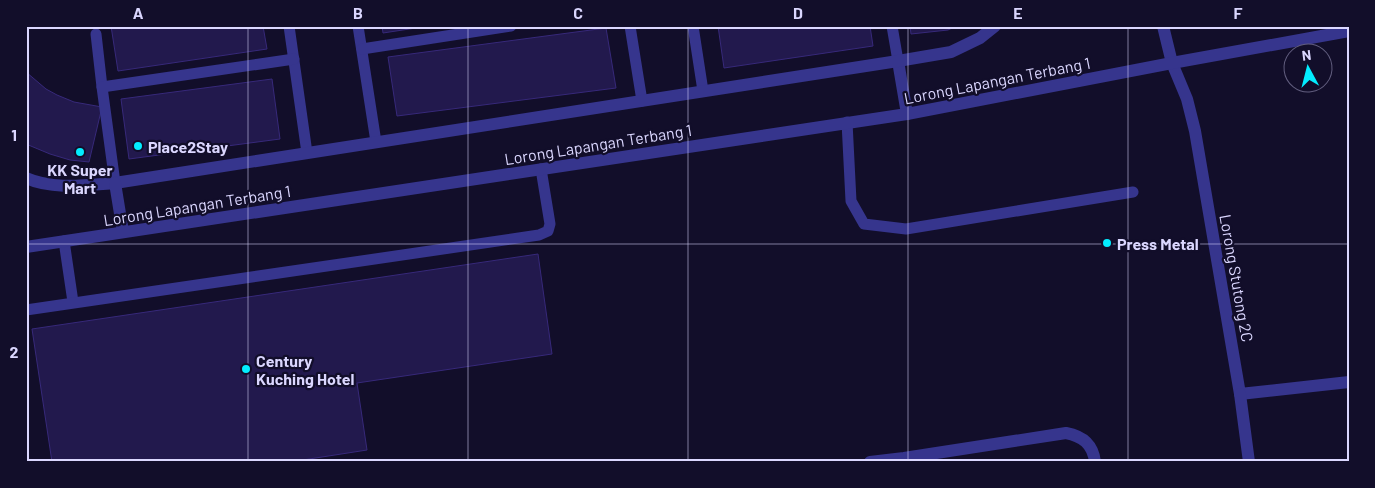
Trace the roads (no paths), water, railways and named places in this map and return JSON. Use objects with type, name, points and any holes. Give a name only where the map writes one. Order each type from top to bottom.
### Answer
[{"type":"street","points":[[26,178],[36,182],[68,186],[115,183],[898,61],[951,52],[980,38],[995,26]]},
{"type":"street","name":"Lorong Stutong 2C","points":[[1163,26],[1172,63],[1187,99],[1195,131],[1240,394],[1249,462]]},
{"type":"street","name":"Lorong Lapangan Terbang 1","points":[[26,247],[907,114],[1172,63],[1349,32]]},
{"type":"street","points":[[898,61],[907,114]]},
{"type":"street","points":[[115,183],[123,232]]},
{"type":"street","points":[[1240,394],[1349,382]]},
{"type":"street","points":[[870,462],[904,460],[1066,434],[1077,435],[1088,444],[1094,455],[1095,462]]},
{"type":"lane","points":[[289,26],[308,153]]},
{"type":"lane","points":[[358,26],[376,142]]},
{"type":"lane","points":[[362,49],[511,26]]},
{"type":"lane","points":[[630,26],[642,101]]},
{"type":"lane","points":[[693,26],[703,91]]},
{"type":"lane","points":[[892,26],[898,61]]},
{"type":"lane","points":[[96,34],[115,183]]},
{"type":"lane","points":[[102,87],[294,59]]},
{"type":"lane","points":[[847,122],[851,201],[864,224],[906,229],[1133,192]]},
{"type":"lane","points":[[26,310],[539,235],[548,231],[550,224],[541,169]]},
{"type":"lane","points":[[64,241],[73,302]]},
{"type":"place","name":"Place2Stay","points":[[138,146]]},
{"type":"place","name":"KK Super Mart","points":[[80,152]]},
{"type":"place","name":"Press Metal","points":[[1107,243]]},
{"type":"place","name":"Century Kuching Hotel","points":[[246,369]]}]
